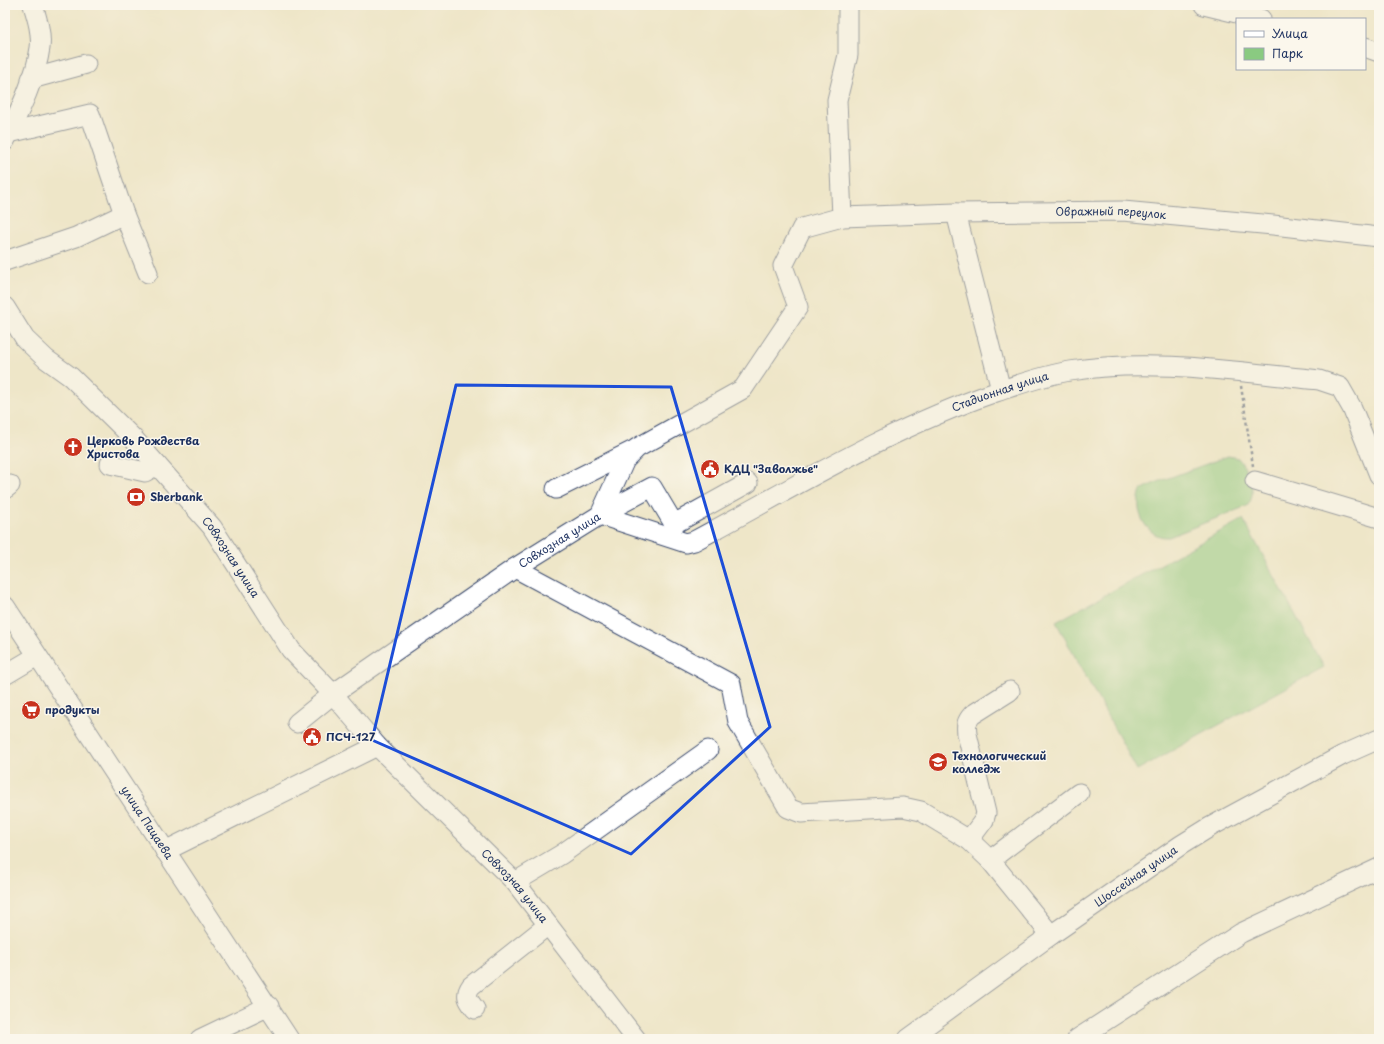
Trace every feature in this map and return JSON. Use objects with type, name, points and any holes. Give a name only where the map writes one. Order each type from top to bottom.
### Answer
[{"type":"street","points":[[7,137],[31,80],[40,47],[38,21],[33,5]]},
{"type":"street","points":[[842,217],[837,100],[848,55],[848,5]]},
{"type":"street","points":[[1204,5],[1257,18]]},
{"type":"street","points":[[1366,47],[1379,52]]},
{"type":"street","points":[[31,80],[86,64]]},
{"type":"street","points":[[7,137],[90,114],[124,214],[148,273]]},
{"type":"street","name":"Овражный переулок","points":[[798,307],[783,266],[802,228],[842,217],[956,213],[1123,211],[1273,225],[1379,237]]},
{"type":"street","points":[[956,213],[1001,390]]},
{"type":"street","points":[[5,261],[76,237],[124,214]]},
{"type":"street","name":"Совхозная улица","points":[[333,694],[515,568],[600,515],[625,460],[637,448],[743,389],[798,307]]},
{"type":"street","name":"Совхозная улица","points":[[5,308],[26,339],[46,360],[71,377],[134,439],[212,527],[291,650],[333,694],[377,746],[515,882],[636,1039]]},
{"type":"street","name":"Стадионная улица","points":[[600,515],[686,543],[694,541],[898,432],[961,404],[1001,390],[1069,371],[1138,365],[1238,372],[1319,380],[1340,388],[1352,408],[1379,475]]},
{"type":"street","points":[[556,489],[637,448]]},
{"type":"street","points":[[110,464],[145,472],[157,465]]},
{"type":"street","points":[[1255,481],[1379,518]]},
{"type":"street","points":[[600,515],[652,487],[674,524],[748,484]]},
{"type":"street","points":[[515,568],[731,684],[738,722],[788,808],[800,813],[903,807],[921,811],[970,840],[990,860],[1051,935]]},
{"type":"street","name":"улица Пацаева","points":[[5,606],[165,851],[269,1006],[289,1039]]},
{"type":"street","points":[[5,675],[37,656]]},
{"type":"street","points":[[970,840],[984,820],[986,813],[966,726],[967,721],[972,715],[1010,691]]},
{"type":"street","points":[[297,723],[333,694]]},
{"type":"street","name":"Шоссейная улица","points":[[908,1039],[1051,935],[1181,844],[1343,755],[1379,739]]},
{"type":"street","points":[[165,851],[377,746]]},
{"type":"street","points":[[515,882],[562,854],[708,750]]},
{"type":"street","points":[[990,860],[1079,793]]},
{"type":"street","points":[[1077,1039],[1241,933],[1379,868]]},
{"type":"street","points":[[475,1009],[467,998],[467,992],[471,986],[548,925]]},
{"type":"street","points":[[200,1039],[269,1006]]},
{"type":"path","points":[[1238,372],[1255,481]]},
{"type":"highlighted area","points":[[456,385],[671,387],[770,727],[631,854],[372,740]]},
{"type":"green space","points":[[1228,456],[1238,458],[1251,482],[1252,495],[1247,506],[1169,537],[1154,533],[1148,528],[1143,522],[1140,514],[1139,498],[1141,490],[1155,483]]},
{"type":"green space","points":[[1243,519],[1324,667],[1137,770],[1056,622]]},
{"type":"place","name":"Церковь Рождества Христова","points":[[73,447]]},
{"type":"place","name":"КДЦ \"Заволжье\"","points":[[710,469]]},
{"type":"place","name":"Sberbank","points":[[136,497]]},
{"type":"place","name":"продукты","points":[[31,710]]},
{"type":"place","name":"ПСЧ-127","points":[[312,737]]},
{"type":"place","name":"Технологический колледж","points":[[938,762]]}]
